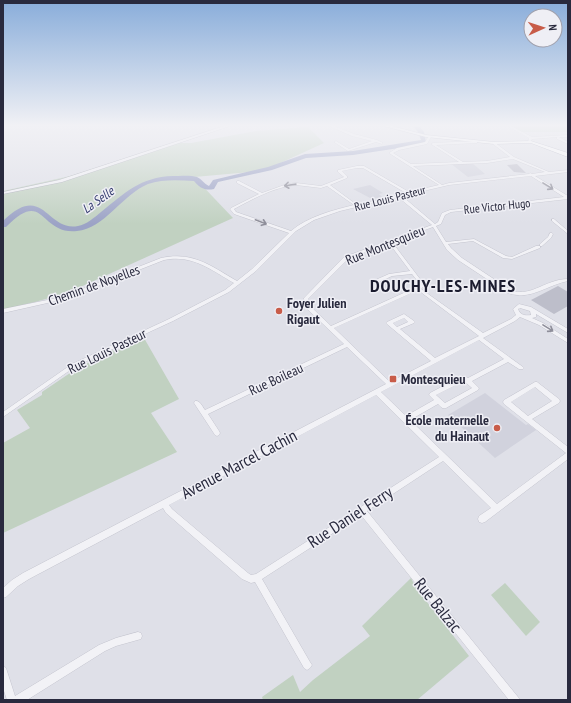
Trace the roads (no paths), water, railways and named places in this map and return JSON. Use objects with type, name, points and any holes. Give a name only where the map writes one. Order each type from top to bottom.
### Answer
[{"type":"street","points":[[3,193],[64,180],[131,158]]},
{"type":"street","points":[[399,158],[441,185]]},
{"type":"street","points":[[455,158],[461,162]]},
{"type":"street","points":[[412,165],[487,162],[513,158],[548,172]]},
{"type":"street","points":[[292,233],[232,210],[261,194],[289,184],[317,187],[328,185],[346,177],[339,171],[357,167],[364,167],[408,193]]},
{"type":"street","name":"Rue Louis Pasteur","points":[[3,415],[69,368],[207,302],[237,283],[254,270],[292,233],[313,218],[441,185],[529,174],[568,171]]},
{"type":"street","points":[[529,174],[568,198]]},
{"type":"street","points":[[238,182],[261,194]]},
{"type":"street","points":[[328,185],[357,206]]},
{"type":"street","points":[[399,196],[434,225],[453,253],[465,264],[510,292],[518,294],[531,293],[557,281],[568,280]]},
{"type":"street","name":"Rue Victor Hugo","points":[[434,225],[441,222],[443,214],[455,210],[568,198]]},
{"type":"street","points":[[553,220],[568,233]]},
{"type":"street","name":"Rue Montesquieu","points":[[390,385],[306,306],[306,299],[345,258],[434,225]]},
{"type":"street","points":[[446,243],[474,240],[505,257],[511,258],[539,246],[550,237],[551,234]]},
{"type":"street","points":[[330,328],[419,289],[422,285],[390,242]]},
{"type":"street","name":"Chemin de Noyelles","points":[[3,311],[63,298],[170,257],[183,256],[194,260],[237,283]]},
{"type":"street","points":[[375,282],[391,275],[413,272]]},
{"type":"street","points":[[419,289],[521,368]]},
{"type":"street","points":[[518,294],[522,306]]},
{"type":"street","points":[[568,331],[532,310],[522,306],[518,306],[514,309],[519,315],[541,324],[568,341]]},
{"type":"street","points":[[527,318],[534,316],[532,310]]},
{"type":"street","name":"Avenue Marcel Cachin","points":[[3,594],[15,583],[26,576],[378,392],[513,320],[519,315]]},
{"type":"street","points":[[396,329],[435,361]]},
{"type":"street","name":"Rue Boileau","points":[[204,413],[348,345]]},
{"type":"street","points":[[468,381],[508,359]]},
{"type":"street","points":[[464,378],[476,388],[444,406],[438,401],[432,395],[464,378]]},
{"type":"street","points":[[528,419],[558,401],[536,384],[506,402],[568,451]]},
{"type":"street","points":[[378,392],[496,508]]},
{"type":"street","points":[[406,419],[438,401]]},
{"type":"street","points":[[197,403],[217,433]]},
{"type":"street","points":[[482,519],[568,455]]},
{"type":"street","name":"Rue Daniel Ferry","points":[[256,578],[444,457]]},
{"type":"street","points":[[164,503],[169,511],[244,576],[256,578],[307,665]]},
{"type":"street","name":"Rue Balzac","points":[[362,510],[515,700]]},
{"type":"street","points":[[18,700],[102,648],[116,642],[138,636]]},
{"type":"street","points":[[3,671],[12,700]]},
{"type":"waterway","name":"La Selle","points":[[3,225],[17,212],[24,209],[35,208],[58,225],[66,228],[77,229],[85,227],[93,222],[137,187],[151,181],[177,178],[196,179],[203,186],[212,188],[215,181],[270,169],[300,158]]},
{"type":"place","name":"Foyer Julien Rigaut","points":[[279,311]]},
{"type":"place","name":"Montesquieu","points":[[393,379]]},
{"type":"place","name":"École maternelle du Hainaut","points":[[497,428]]},
{"type":"district","name":"DOUCHY-LES-MINES","points":[[443,285]]}]
